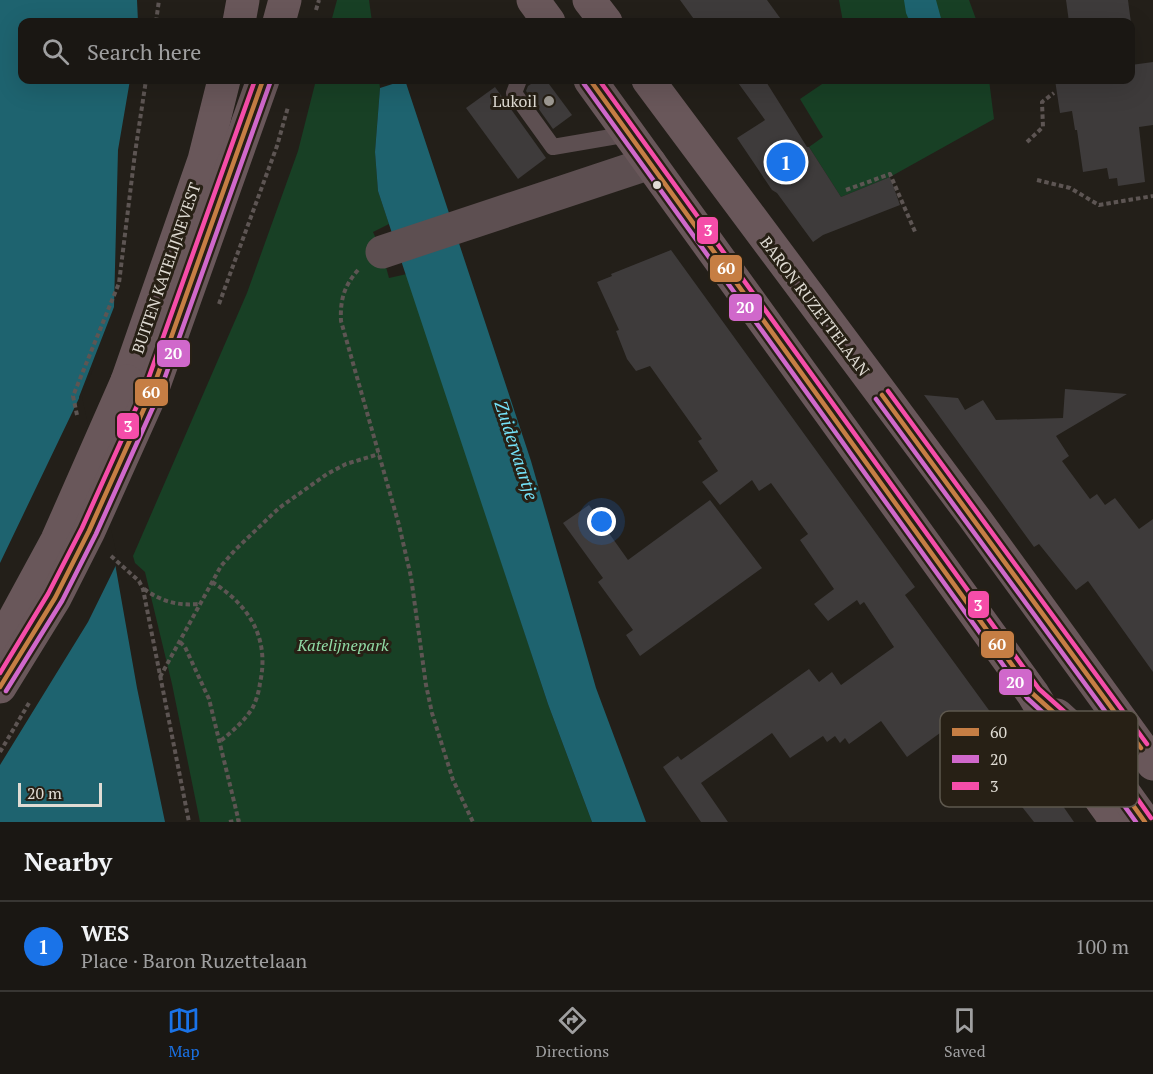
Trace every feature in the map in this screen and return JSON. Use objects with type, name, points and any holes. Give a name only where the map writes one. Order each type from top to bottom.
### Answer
[{"type":"main road","points":[[240,18],[243,0]]},
{"type":"main road","points":[[280,18],[285,0]]},
{"type":"main road","points":[[589,0],[603,18]]},
{"type":"main road","name":"BUITEN KATELIJNEVEST","points":[[0,645],[140,386],[204,160],[223,84]]},
{"type":"main road","name":"BUITEN KATELIJNEVEST","points":[[0,687],[55,598],[89,531],[140,386],[261,84]]},
{"type":"main road","points":[[594,84],[1043,711]]},
{"type":"main road","name":"BARON RUZETTELAAN","points":[[651,84],[1114,711]]},
{"type":"main road","points":[[1033,694],[1052,711]]},
{"type":"main road","name":"BARON RUZETTELAAN","points":[[1138,743],[1153,764]]},
{"type":"main road","points":[[1106,807],[1117,822]]},
{"type":"main road","points":[[1134,807],[1144,822]]},
{"type":"street","points":[[382,252],[650,163]]},
{"type":"lane","points":[[517,84],[514,93],[553,147],[629,134]]},
{"type":"path","points":[[157,18],[159,0]]},
{"type":"path","points":[[119,283],[145,84]]},
{"type":"path","points":[[1027,141],[1043,127],[1042,102],[1054,93]]},
{"type":"path","points":[[215,314],[277,146],[290,102]]},
{"type":"path","points":[[846,190],[891,174],[916,234]]},
{"type":"path","points":[[1037,180],[1070,188],[1099,205],[1153,196]]},
{"type":"path","points":[[382,252],[362,266],[351,278],[344,290],[340,305],[341,321],[411,577],[426,686],[432,713],[453,780],[473,822]]},
{"type":"path","points":[[160,677],[221,566],[236,549],[286,503],[327,474],[346,464],[379,454]]},
{"type":"path","points":[[131,573],[143,589],[189,822]]},
{"type":"path","points":[[212,582],[230,593],[251,618],[262,648],[263,663],[259,691],[253,707],[232,732],[219,742]]},
{"type":"path","points":[[143,589],[159,599],[175,604],[199,604]]},
{"type":"path","points":[[180,642],[185,646],[209,699],[239,821],[229,822]]},
{"type":"green space","points":[[337,0],[369,0],[371,18],[332,18]]},
{"type":"green space","points":[[839,0],[969,0],[976,18],[842,18]]},
{"type":"green space","name":"Katelijnepark","points":[[315,84],[380,84],[375,152],[378,191],[389,224],[373,232],[382,252],[389,278],[407,274],[548,704],[592,822],[200,822],[172,684],[145,572],[135,563],[133,556],[247,293],[298,151]]},
{"type":"green space","points":[[822,84],[990,84],[994,119],[890,177],[841,197],[809,147],[823,137],[800,99]]},
{"type":"water","points":[[0,0],[137,0],[138,18],[18,18],[18,84],[129,84],[118,150],[114,307],[79,397],[110,535],[137,688],[165,822],[0,822]]},
{"type":"water","points":[[904,0],[936,0],[941,18],[908,18]]},
{"type":"water","name":"Zuidervaartje","points":[[392,84],[406,84],[531,461],[596,688],[646,822],[592,822],[548,704],[378,191],[375,152],[380,88]]},
{"type":"pier","points":[[94,367],[82,397],[118,561],[88,622],[0,765],[0,563]]},
{"type":"building","points":[[680,0],[767,0],[780,18],[693,18]]},
{"type":"building","points":[[1066,0],[1128,0],[1130,18],[1068,18]]},
{"type":"building","points":[[1153,62],[1153,125],[1139,127],[1145,182],[1118,186],[1117,178],[1109,179],[1107,168],[1083,172],[1072,111],[1060,113],[1056,84],[1135,84],[1135,64]]},
{"type":"building","points":[[549,84],[572,115],[553,129],[526,91],[528,86]]},
{"type":"building","points":[[739,84],[768,84],[841,197],[890,177],[900,205],[823,235],[813,242],[777,193],[772,190],[737,138],[765,120]]},
{"type":"building","points":[[495,87],[546,158],[518,179],[466,108]]},
{"type":"building","points":[[671,250],[915,587],[905,595],[990,711],[940,711],[940,733],[907,757],[881,721],[849,744],[845,738],[840,743],[835,736],[827,742],[823,736],[790,758],[772,733],[701,783],[728,822],[701,822],[663,767],[678,756],[681,760],[809,669],[819,682],[832,672],[841,685],[894,647],[864,602],[860,605],[857,600],[828,621],[814,604],[834,589],[800,540],[808,534],[771,483],[759,491],[752,480],[720,505],[702,482],[718,471],[698,441],[702,439],[650,366],[636,371],[627,359],[616,331],[619,330],[597,282],[612,276],[611,274]]},
{"type":"building","points":[[1065,389],[1127,394],[1056,436],[1069,456],[1062,461],[1090,499],[1097,494],[1105,505],[1115,498],[1139,529],[1153,519],[1153,672],[1088,581],[1076,590],[1039,544],[1034,547],[924,395],[958,398],[965,410],[983,400],[996,420],[1063,418]]},
{"type":"building","points":[[710,500],[762,568],[640,656],[626,635],[633,630],[598,582],[603,578],[563,523],[589,505],[628,560]]},
{"type":"building","points":[[1022,807],[1064,807],[1074,822],[1034,822]]},
{"type":"transit line","name":"3","points":[[0,673],[48,594],[82,528],[145,388],[254,84]]},
{"type":"transit line","name":"60","points":[[0,687],[55,598],[89,531],[152,391],[262,84]]},
{"type":"transit line","name":"20","points":[[6,691],[62,601],[96,534],[159,394],[270,84]]},
{"type":"transit line","name":"20","points":[[584,84],[1027,698],[1041,711]]},
{"type":"transit line","name":"60","points":[[593,84],[1033,694],[1052,711]]},
{"type":"transit line","name":"3","points":[[602,84],[1039,689],[1064,711]]},
{"type":"transit line","name":"3","points":[[888,391],[1123,711]]},
{"type":"transit line","name":"60","points":[[882,395],[1114,711]]},
{"type":"transit line","name":"20","points":[[876,399],[1105,711]]},
{"type":"transit line","name":"3","points":[[1138,732],[1147,744]]},
{"type":"transit line","name":"60","points":[[1138,744],[1141,748]]},
{"type":"transit line","name":"3","points":[[1138,800],[1151,818]]},
{"type":"transit line","name":"20","points":[[1125,807],[1136,822]]},
{"type":"transit line","name":"60","points":[[1134,807],[1145,822]]},
{"type":"place","name":"Lukoil","points":[[549,101]]},
{"type":"place","name":"WES","points":[[786,162]]}]
